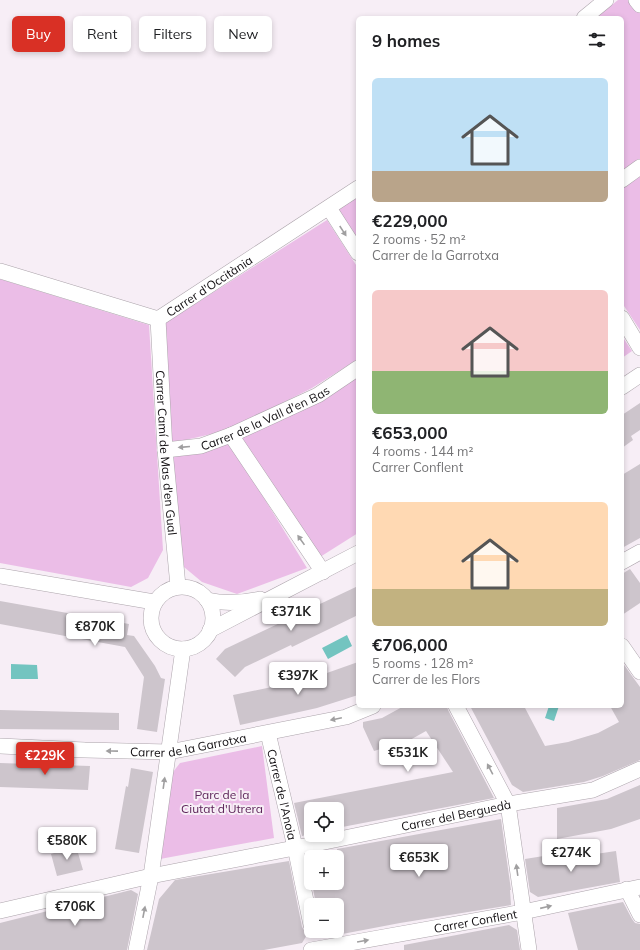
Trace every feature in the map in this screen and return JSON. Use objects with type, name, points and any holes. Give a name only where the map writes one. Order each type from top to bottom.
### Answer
[{"type":"street","points":[[586,16],[606,0]]},
{"type":"street","points":[[636,0],[640,5]]},
{"type":"street","points":[[624,178],[640,166]]},
{"type":"street","name":"Carrer d'Occitània","points":[[0,271],[158,318],[356,189]]},
{"type":"street","points":[[329,208],[356,250]]},
{"type":"street","name":"Carrer Camí de Mas d'en Gual","points":[[158,318],[164,450],[178,586]]},
{"type":"street","points":[[624,321],[640,348]]},
{"type":"street","name":"Carrer de la Vall d'en Bas","points":[[164,450],[201,446],[230,435],[318,395],[356,369]]},
{"type":"street","points":[[624,385],[640,375]]},
{"type":"street","points":[[230,435],[323,572]]},
{"type":"street","points":[[624,561],[640,552]]},
{"type":"street","points":[[210,630],[356,554]]},
{"type":"street","points":[[0,576],[154,602]]},
{"type":"street","points":[[178,586],[187,587],[195,589],[207,600],[213,614],[212,622],[206,637],[200,643],[192,648],[183,649],[172,648],[162,643],[155,634],[151,624],[150,612],[154,602],[164,591],[178,586]]},
{"type":"street","points":[[207,600],[222,603],[245,602],[275,596]]},
{"type":"street","points":[[136,950],[151,876],[183,649]]},
{"type":"street","points":[[624,649],[640,672]]},
{"type":"street","name":"Carrer de la Garrotxa","points":[[0,746],[169,752],[346,717],[368,708]]},
{"type":"street","points":[[457,708],[508,804],[529,950]]},
{"type":"street","name":"Carrer de l'Anoia","points":[[268,733],[296,847],[306,898]]},
{"type":"street","name":"Carrer del Berguedà","points":[[0,911],[151,876],[508,804],[594,790],[640,769]]},
{"type":"street","points":[[634,888],[640,915]]},
{"type":"street","name":"Carrer Conflent","points":[[314,950],[523,912],[634,888]]},
{"type":"street","points":[[313,938],[314,950]]},
{"type":"green space","points":[[618,0],[640,0],[640,330],[624,306],[624,16],[598,16]]},
{"type":"green space","points":[[356,198],[356,238],[338,210]]},
{"type":"green space","points":[[327,220],[356,265],[356,360],[312,388],[229,430],[172,443],[165,323]]},
{"type":"green space","points":[[0,279],[149,325],[163,550],[148,578],[131,587],[0,563]]},
{"type":"green space","points":[[624,339],[632,351],[624,357]]},
{"type":"green space","points":[[356,376],[356,534],[320,557],[239,438]]},
{"type":"green space","points":[[229,441],[307,568],[237,594],[202,582],[184,567],[171,455]]},
{"type":"green space","name":"Parc de la Ciutat d'Utrera","points":[[262,746],[274,838],[160,859],[173,772],[180,763]]},
{"type":"water","points":[[347,635],[352,646],[328,659],[322,648]]},
{"type":"water","points":[[11,664],[37,665],[38,679],[11,679]]},
{"type":"water","points":[[548,708],[558,708],[554,721],[545,718]]},
{"type":"building","points":[[640,403],[640,430],[631,436],[633,440],[624,447],[624,414]]},
{"type":"building","points":[[640,464],[640,538],[624,547],[624,474]]},
{"type":"building","points":[[630,569],[640,583],[640,603],[624,614],[624,573]]},
{"type":"building","points":[[356,587],[356,616],[292,647],[291,645],[245,667],[235,677],[216,659],[225,649]]},
{"type":"building","points":[[0,601],[129,624],[127,635],[134,636],[155,666],[161,678],[165,679],[157,732],[137,729],[144,677],[125,647],[0,624]]},
{"type":"building","points":[[356,663],[356,696],[317,708],[240,725],[233,695],[310,679]]},
{"type":"building","points":[[624,665],[640,687],[640,760],[603,776],[584,782],[523,792],[512,785],[471,708],[525,708],[545,746],[568,742],[598,733],[619,722],[611,708],[624,708]]},
{"type":"building","points":[[400,708],[448,708],[494,798],[344,827],[344,802],[304,802],[304,836],[302,836],[294,803],[453,772],[426,731],[410,740],[374,751],[363,727],[363,722],[382,718]]},
{"type":"building","points":[[0,710],[119,713],[119,730],[0,729]]},
{"type":"building","points":[[0,763],[90,766],[88,790],[0,787]]},
{"type":"building","points":[[131,768],[153,772],[139,853],[115,849],[126,786],[128,787]]},
{"type":"building","points":[[640,785],[640,819],[611,829],[557,839],[557,808],[607,799]]},
{"type":"building","points":[[501,819],[511,890],[511,905],[344,934],[344,898],[315,898],[313,890],[344,890],[344,850],[337,849]]},
{"type":"building","points":[[76,846],[83,870],[57,876],[51,854]]},
{"type":"building","points":[[616,851],[620,882],[538,897],[530,892],[525,859],[556,854],[557,861],[590,857],[589,855]]},
{"type":"building","points":[[289,861],[305,938],[302,943],[264,950],[147,950],[159,899],[175,880]]},
{"type":"building","points":[[131,890],[138,894],[127,950],[0,950],[0,923]]},
{"type":"building","points":[[623,902],[635,923],[640,924],[640,950],[578,950],[568,913]]},
{"type":"building","points":[[509,925],[517,930],[520,950],[404,950],[404,945]]}]
